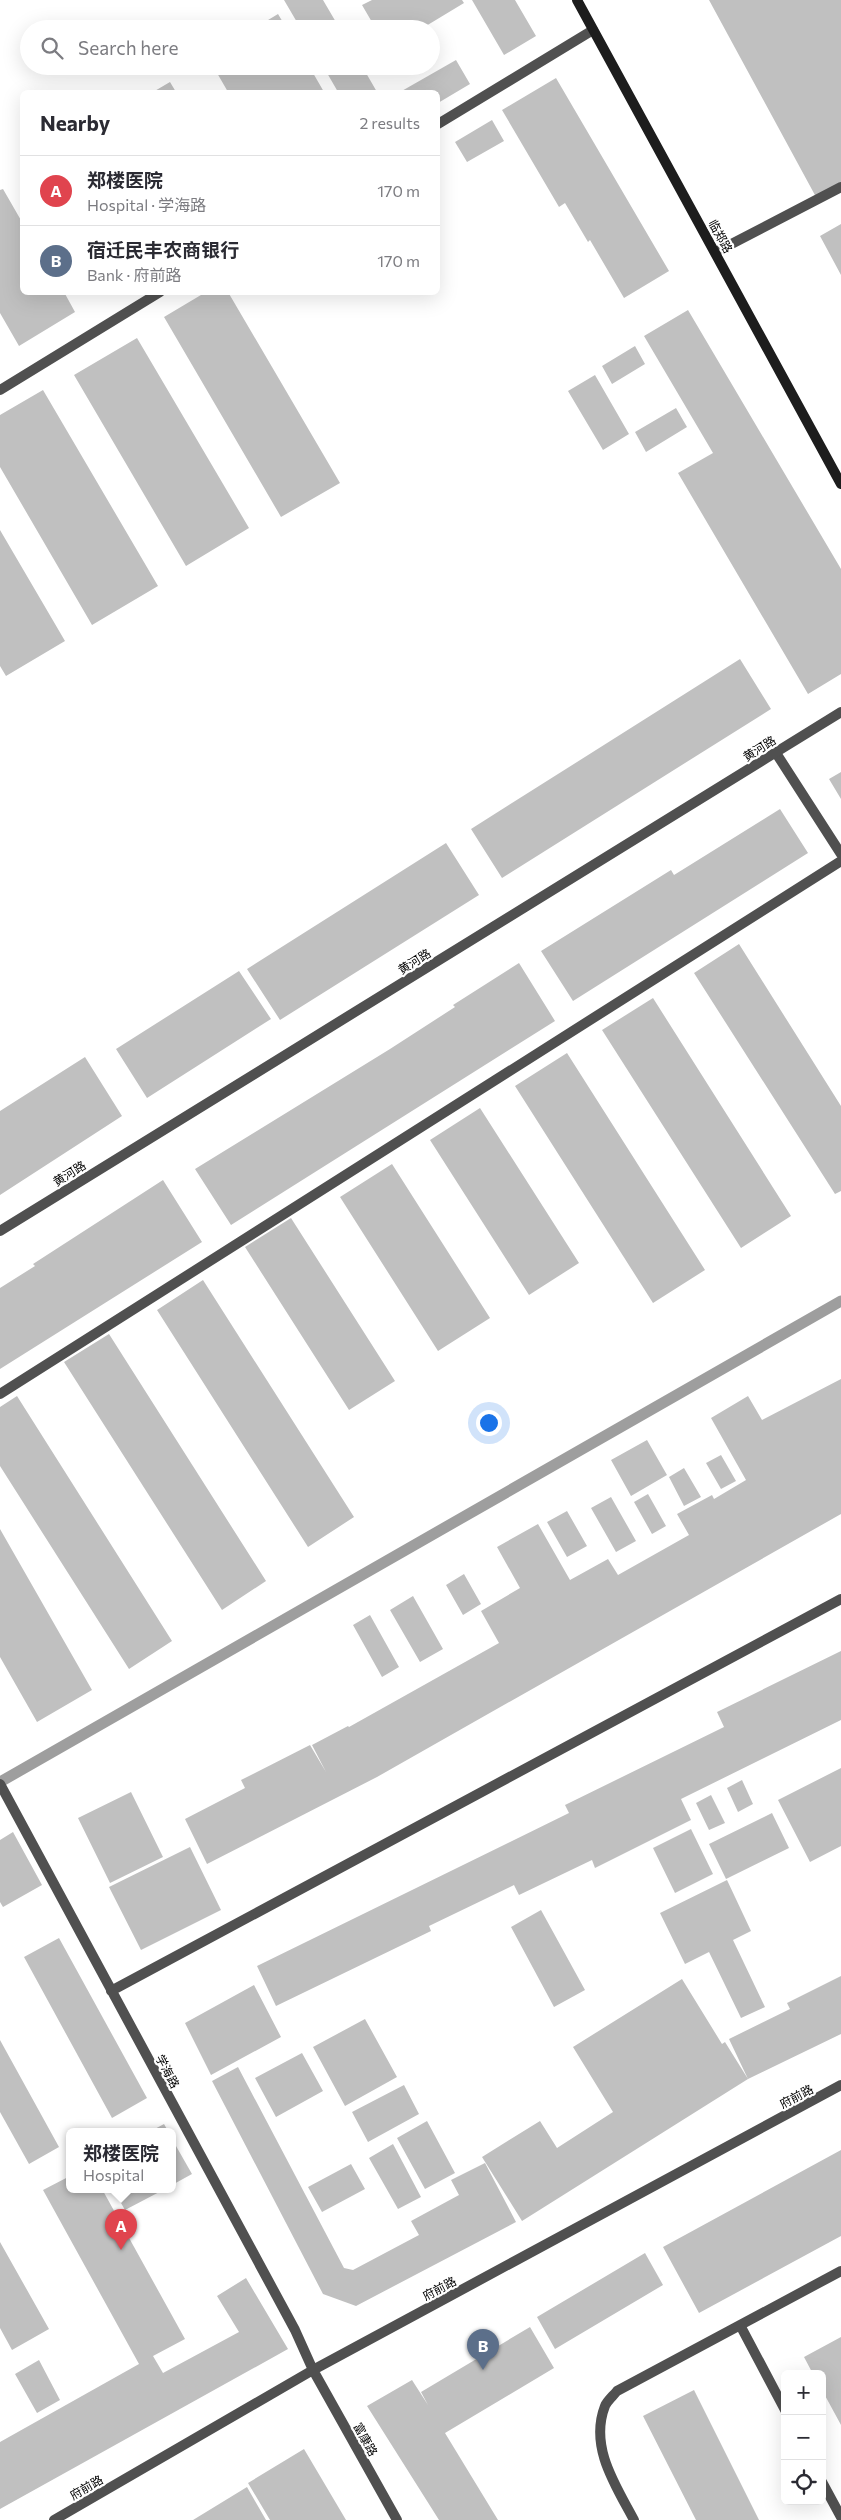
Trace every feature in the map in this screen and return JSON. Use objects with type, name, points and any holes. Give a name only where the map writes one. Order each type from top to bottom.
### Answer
[{"type":"main road","name":"临郑路","points":[[577,0],[841,484]]},
{"type":"street","points":[[440,123],[593,30]]},
{"type":"street","points":[[716,252],[841,187]]},
{"type":"street","points":[[0,390],[155,295]]},
{"type":"street","name":"黄河路","points":[[0,1230],[841,712]]},
{"type":"street","points":[[776,753],[841,854]]},
{"type":"street","points":[[0,1394],[841,861]]},
{"type":"street","points":[[111,1991],[841,1599]]},
{"type":"street","name":"学海路","points":[[0,1784],[295,2330],[313,2370]]},
{"type":"street","name":"府前路","points":[[54,2520],[313,2370],[841,2085]]},
{"type":"street","points":[[634,2520],[608,2472],[601,2444],[605,2406],[617,2391],[841,2270]]},
{"type":"street","points":[[740,2325],[781,2402]]},
{"type":"street","name":"富康路","points":[[313,2370],[398,2520]]},
{"type":"street","points":[[826,2489],[841,2517]]},
{"type":"building","points":[[284,0],[323,0],[335,20],[296,20]]},
{"type":"building","points":[[372,0],[462,0],[464,3],[436,20],[371,20],[362,5]]},
{"type":"building","points":[[472,0],[515,0],[536,36],[504,55]]},
{"type":"building","points":[[709,0],[841,0],[841,183],[816,197]]},
{"type":"building","points":[[278,14],[282,20],[268,20]]},
{"type":"building","points":[[456,60],[470,84],[440,102],[440,90],[404,90],[430,75],[440,75],[440,69]]},
{"type":"building","points":[[218,75],[314,75],[323,90],[227,90]]},
{"type":"building","points":[[328,75],[367,75],[376,90],[337,90]]},
{"type":"building","points":[[556,78],[669,271],[624,298],[590,240],[588,242],[565,203],[559,207],[502,110]]},
{"type":"building","points":[[170,82],[175,90],[156,90]]},
{"type":"building","points":[[492,120],[504,141],[467,162],[455,142]]},
{"type":"building","points":[[3,189],[20,219],[20,295],[66,295],[75,312],[19,346],[0,313],[0,190]]},
{"type":"building","points":[[841,224],[841,275],[820,236]]},
{"type":"building","points":[[201,295],[230,295],[340,483],[281,517],[164,317]]},
{"type":"building","points":[[688,310],[841,569],[841,674],[808,694],[678,473],[713,453],[644,336]]},
{"type":"building","points":[[137,338],[249,528],[186,566],[74,375]]},
{"type":"building","points":[[635,346],[645,364],[612,384],[602,366]]},
{"type":"building","points":[[595,375],[629,434],[603,450],[568,391]]},
{"type":"building","points":[[43,390],[158,586],[92,625],[0,467],[0,415]]},
{"type":"building","points":[[676,408],[687,427],[646,452],[635,432]]},
{"type":"building","points":[[0,530],[65,641],[6,676],[0,666]]},
{"type":"building","points":[[740,659],[771,709],[502,878],[471,829]]},
{"type":"building","points":[[841,772],[841,799],[829,779]]},
{"type":"building","points":[[780,809],[808,853],[573,1001],[541,951],[671,870],[674,875]]},
{"type":"building","points":[[446,843],[479,895],[280,1020],[247,969]]},
{"type":"building","points":[[739,944],[841,1106],[841,1191],[835,1194],[694,973]]},
{"type":"building","points":[[519,963],[555,1021],[231,1225],[195,1169],[390,1049],[455,1007],[453,1005]]},
{"type":"building","points":[[239,971],[271,1019],[147,1098],[116,1049]]},
{"type":"building","points":[[653,998],[791,1216],[741,1248],[602,1030]]},
{"type":"building","points":[[567,1053],[705,1270],[653,1303],[515,1086]]},
{"type":"building","points":[[85,1057],[122,1116],[0,1195],[0,1111]]},
{"type":"building","points":[[480,1108],[579,1263],[529,1295],[430,1140]]},
{"type":"building","points":[[392,1164],[490,1318],[438,1351],[340,1197]]},
{"type":"building","points":[[163,1180],[202,1242],[0,1369],[0,1288],[35,1266],[33,1264]]},
{"type":"building","points":[[291,1218],[395,1381],[349,1410],[245,1247]]},
{"type":"building","points":[[203,1280],[354,1517],[308,1547],[157,1310]]},
{"type":"building","points":[[109,1334],[266,1581],[222,1610],[64,1362]]},
{"type":"building","points":[[841,1379],[841,1514],[377,1777],[207,1864],[185,1819],[245,1788],[241,1780],[310,1745],[326,1772],[312,1745],[349,1727],[499,1643],[481,1611],[520,1588],[497,1547],[538,1524],[570,1580],[608,1559],[618,1575],[689,1535],[677,1514],[712,1495],[714,1499],[746,1480],[711,1418],[748,1396],[762,1420]]},
{"type":"building","points":[[17,1396],[172,1641],[129,1669],[0,1466],[0,1407]]},
{"type":"building","points":[[647,1440],[667,1475],[631,1496],[611,1460]]},
{"type":"building","points":[[721,1455],[736,1481],[721,1489],[706,1463]]},
{"type":"building","points":[[684,1468],[701,1497],[684,1506],[669,1477]]},
{"type":"building","points":[[648,1494],[666,1526],[652,1534],[634,1502]]},
{"type":"building","points":[[611,1497],[636,1541],[616,1552],[591,1508]]},
{"type":"building","points":[[567,1511],[587,1546],[567,1557],[547,1522]]},
{"type":"building","points":[[0,1529],[92,1690],[37,1722],[0,1657]]},
{"type":"building","points":[[464,1574],[481,1604],[463,1615],[446,1585]]},
{"type":"building","points":[[413,1596],[443,1649],[420,1662],[390,1610]]},
{"type":"building","points":[[370,1615],[399,1667],[382,1677],[353,1625]]},
{"type":"building","points":[[841,1651],[841,1720],[681,1799],[691,1820],[595,1868],[592,1860],[519,1895],[514,1885],[429,1926],[431,1931],[276,2006],[257,1966],[569,1813],[565,1805],[724,1727],[717,1712]]},
{"type":"building","points":[[841,1768],[841,1846],[810,1862],[778,1800]]},
{"type":"building","points":[[742,1780],[753,1804],[738,1812],[727,1788]]},
{"type":"building","points":[[131,1792],[163,1857],[110,1883],[78,1818]]},
{"type":"building","points":[[711,1795],[725,1823],[709,1830],[696,1803]]},
{"type":"building","points":[[772,1813],[789,1848],[726,1879],[709,1844]]},
{"type":"building","points":[[691,1829],[713,1874],[675,1893],[653,1848]]},
{"type":"building","points":[[13,1832],[42,1885],[3,1907],[0,1902],[0,1840]]},
{"type":"building","points":[[190,1847],[221,1910],[141,1950],[109,1887]]},
{"type":"building","points":[[727,1880],[751,1931],[733,1940],[765,2007],[741,2018],[709,1952],[685,1964],[660,1913]]},
{"type":"building","points":[[541,1910],[585,1990],[554,2007],[511,1927]]},
{"type":"building","points":[[59,1938],[147,2098],[112,2118],[24,1957]]},
{"type":"building","points":[[841,1976],[841,2034],[748,2079],[729,2039],[790,2009],[787,2003]]},
{"type":"building","points":[[682,1979],[722,2044],[725,2042],[748,2079],[522,2221],[482,2157],[540,2121],[557,2148],[613,2112],[573,2047]]},
{"type":"building","points":[[254,1985],[281,2037],[211,2075],[185,2023]]},
{"type":"building","points":[[365,2019],[397,2077],[345,2106],[313,2047]]},
{"type":"building","points":[[0,2040],[59,2147],[29,2164],[0,2112]]},
{"type":"building","points":[[302,2053],[323,2091],[276,2117],[255,2078]]},
{"type":"building","points":[[238,2067],[344,2268],[353,2270],[419,2235],[411,2221],[459,2195],[451,2180],[485,2163],[516,2222],[356,2306],[323,2294],[212,2081]]},
{"type":"building","points":[[404,2085],[419,2114],[368,2142],[352,2112]]},
{"type":"building","points":[[427,2121],[455,2173],[425,2189],[397,2138]]},
{"type":"building","points":[[164,2124],[166,2128],[157,2128]]},
{"type":"building","points":[[393,2144],[421,2197],[398,2209],[369,2158]]},
{"type":"building","points":[[176,2146],[192,2174],[176,2183]]},
{"type":"building","points":[[841,2150],[841,2236],[699,2313],[663,2247]]},
{"type":"building","points":[[351,2164],[365,2189],[322,2212],[308,2187]]},
{"type":"building","points":[[66,2178],[66,2193],[104,2193],[185,2339],[153,2356],[163,2373],[239,2332],[217,2296],[246,2278],[288,2349],[0,2509],[0,2442],[139,2364],[43,2190]]},
{"type":"building","points":[[115,2193],[157,2193],[125,2210]]},
{"type":"building","points":[[0,2242],[49,2329],[12,2350],[0,2328]]},
{"type":"building","points":[[645,2253],[663,2285],[555,2349],[537,2317]]},
{"type":"building","points":[[530,2327],[554,2368],[445,2433],[498,2520],[439,2520],[367,2406],[412,2380],[428,2405],[421,2392]]},
{"type":"building","points":[[841,2337],[841,2425],[826,2397],[826,2370],[811,2370],[804,2357]]},
{"type":"building","points":[[39,2360],[60,2400],[37,2413],[15,2374]]},
{"type":"building","points":[[694,2390],[759,2520],[696,2520],[643,2416]]},
{"type":"building","points":[[304,2449],[346,2520],[270,2520],[248,2483]]},
{"type":"building","points":[[247,2487],[266,2520],[193,2520]]},
{"type":"waterway","points":[[0,1782],[841,1301]]},
{"type":"place","name":"郑楼医院","points":[[121,2250]]},
{"type":"place","name":"宿迁民丰农商银行","points":[[483,2370]]}]
